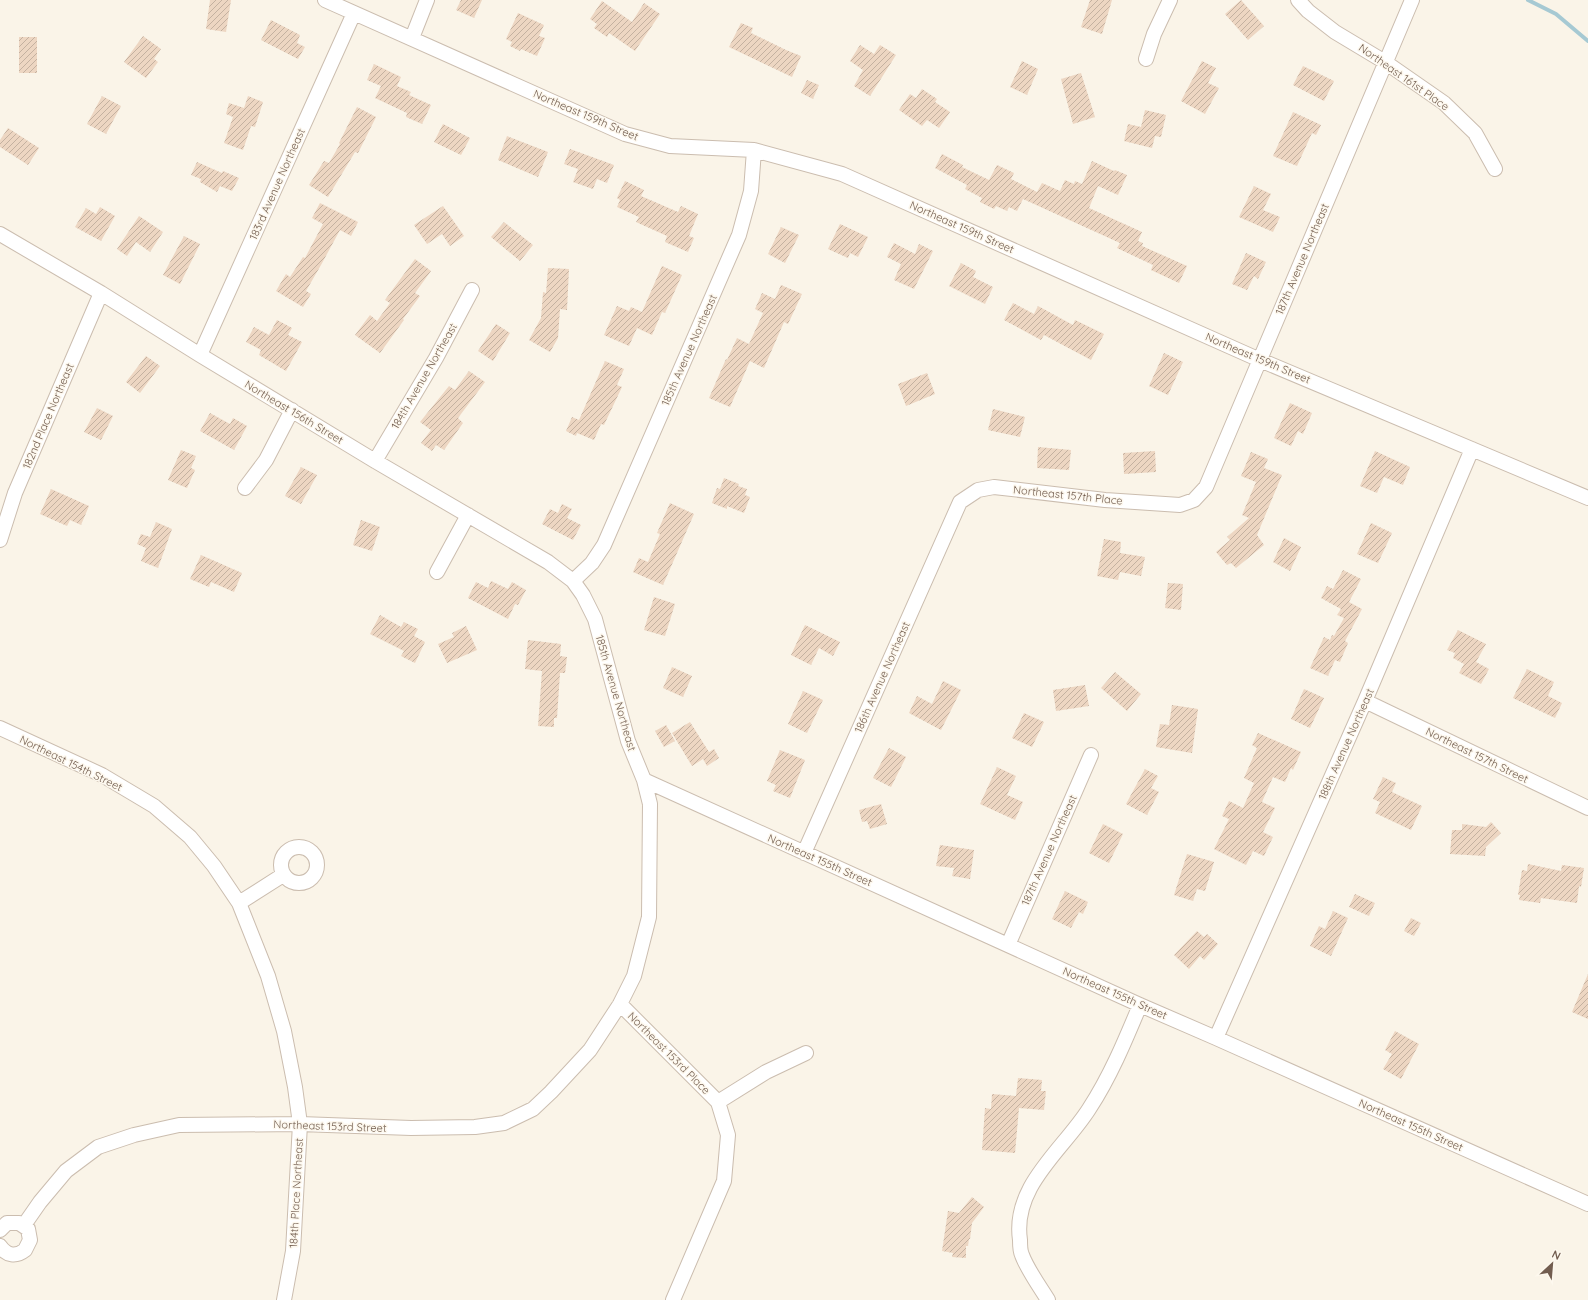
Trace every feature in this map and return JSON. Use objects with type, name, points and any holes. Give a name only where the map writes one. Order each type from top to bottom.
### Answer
[{"type":"street","name":"Northeast 159th Street","points":[[325,0],[625,134],[670,146],[754,150],[842,174],[1260,360],[1588,498]]},
{"type":"street","points":[[412,38],[427,0]]},
{"type":"street","points":[[1146,59],[1154,34],[1170,0]]},
{"type":"street","name":"Northeast 161st Place","points":[[1298,0],[1308,11],[1335,32],[1385,62],[1444,103],[1475,133],[1495,169]]},
{"type":"street","name":"187th Avenue Northeast","points":[[1180,505],[1194,500],[1206,487],[1412,0]]},
{"type":"street","name":"183rd Avenue Northeast","points":[[200,355],[354,14]]},
{"type":"street","name":"185th Avenue Northeast","points":[[573,581],[592,563],[604,545],[739,235],[751,191],[754,150]]},
{"type":"street","name":"Northeast 156th Street","points":[[0,234],[101,293],[375,461],[548,562],[573,581],[583,594]]},
{"type":"street","name":"184th Avenue Northeast","points":[[375,461],[436,358],[472,290]]},
{"type":"street","name":"182nd Place Northeast","points":[[0,540],[16,493],[101,293]]},
{"type":"street","points":[[245,488],[266,460],[292,410]]},
{"type":"street","name":"188th Avenue Northeast","points":[[1216,1038],[1365,701],[1472,449]]},
{"type":"street","name":"Northeast 157th Place","points":[[960,502],[978,490],[994,487],[1104,500],[1180,505]]},
{"type":"street","name":"186th Avenue Northeast","points":[[804,853],[960,502]]},
{"type":"street","points":[[437,572],[468,515]]},
{"type":"street","name":"185th Avenue Northeast","points":[[583,594],[595,619],[628,740],[644,780],[650,804],[649,917],[634,976],[620,1004]]},
{"type":"street","name":"Northeast 157th Street","points":[[1365,701],[1588,808]]},
{"type":"street","name":"Northeast 154th Street","points":[[0,728],[102,775],[154,806],[190,837],[214,866],[239,903]]},
{"type":"street","name":"187th Avenue Northeast","points":[[1008,944],[1091,755]]},
{"type":"street","name":"Northeast 155th Street","points":[[644,780],[1008,944],[1140,1006],[1216,1038],[1588,1204]]},
{"type":"street","points":[[239,903],[283,875]]},
{"type":"street","name":"184th Place Northeast","points":[[239,903],[268,976],[284,1031],[295,1087],[300,1124],[293,1251],[284,1300]]},
{"type":"street","name":"Northeast 153rd Place","points":[[620,1004],[718,1102]]},
{"type":"street","name":"Northeast 153rd Street","points":[[24,1225],[40,1202],[66,1171],[98,1147],[134,1135],[179,1125],[300,1124],[411,1128],[475,1127],[504,1123],[533,1109],[552,1092],[590,1050],[620,1004]]},
{"type":"street","points":[[1048,1300],[1022,1254],[1018,1228],[1021,1211],[1029,1190],[1048,1160],[1089,1110],[1110,1073],[1140,1006]]},
{"type":"street","points":[[673,1300],[724,1181],[728,1135],[718,1102],[766,1072],[806,1053]]},
{"type":"street","points":[[0,1230],[7,1224],[13,1222],[24,1225],[30,1234],[30,1240],[25,1250],[21,1253],[10,1254],[4,1252],[0,1246]]},
{"type":"building","points":[[210,0],[231,0],[226,32],[206,29]]},
{"type":"building","points":[[461,0],[482,0],[474,18],[456,10]]},
{"type":"building","points":[[1090,0],[1112,0],[1102,34],[1081,27]]},
{"type":"building","points":[[1241,0],[1264,26],[1248,40],[1225,14]]},
{"type":"building","points":[[602,1],[632,22],[644,3],[660,14],[635,51],[609,33],[607,37],[594,28],[597,24],[590,19]]},
{"type":"building","points":[[518,13],[544,25],[539,36],[545,38],[537,56],[521,49],[520,51],[510,46],[512,42],[506,39]]},
{"type":"building","points":[[271,20],[300,35],[297,43],[305,47],[298,59],[261,40]]},
{"type":"building","points":[[741,23],[753,28],[751,33],[801,56],[792,77],[729,47]]},
{"type":"building","points":[[143,36],[161,49],[154,59],[158,62],[146,78],[124,62]]},
{"type":"building","points":[[19,37],[37,37],[37,73],[19,73]]},
{"type":"building","points":[[860,45],[874,54],[880,45],[896,55],[870,96],[854,86],[863,70],[850,61]]},
{"type":"building","points":[[1022,61],[1038,69],[1027,95],[1010,87]]},
{"type":"building","points":[[1202,61],[1216,68],[1208,83],[1219,88],[1205,114],[1181,101]]},
{"type":"building","points":[[374,64],[401,77],[397,86],[411,92],[409,95],[431,105],[422,124],[406,117],[407,113],[375,98],[381,86],[367,80]]},
{"type":"building","points":[[1303,66],[1334,81],[1324,101],[1293,85]]},
{"type":"building","points":[[1081,73],[1095,117],[1073,124],[1061,79]]},
{"type":"building","points":[[807,80],[819,85],[813,99],[801,93]]},
{"type":"building","points":[[922,89],[937,99],[935,102],[950,112],[939,128],[927,120],[922,126],[899,110],[910,94],[916,98]]},
{"type":"building","points":[[102,96],[121,106],[106,134],[87,124]]},
{"type":"building","points":[[248,96],[263,102],[255,127],[251,126],[243,150],[224,143],[233,117],[226,114],[229,103],[244,108]]},
{"type":"building","points":[[357,107],[376,117],[358,153],[355,152],[328,197],[309,185],[324,161],[329,163],[340,144],[339,143]]},
{"type":"building","points":[[1145,110],[1166,115],[1161,137],[1155,136],[1152,148],[1124,141],[1128,124],[1141,127]]},
{"type":"building","points":[[1293,112],[1321,125],[1316,135],[1312,133],[1297,166],[1273,156]]},
{"type":"building","points":[[443,124],[470,138],[461,155],[434,142]]},
{"type":"building","points":[[8,128],[39,148],[28,165],[0,147],[0,140]]},
{"type":"building","points":[[507,136],[548,152],[538,177],[498,160]]},
{"type":"building","points":[[570,149],[614,165],[607,183],[597,179],[593,189],[573,182],[578,169],[564,164]]},
{"type":"building","points":[[942,154],[963,165],[962,167],[989,180],[997,165],[1014,173],[1011,179],[1037,192],[1042,183],[1060,191],[1065,180],[1074,184],[1075,181],[1082,184],[1092,161],[1127,175],[1118,195],[1098,186],[1089,208],[1142,232],[1138,241],[1143,243],[1142,246],[1187,266],[1179,283],[1151,270],[1153,265],[1117,248],[1120,243],[1023,199],[1017,211],[1009,207],[1007,211],[996,206],[994,209],[980,202],[982,198],[965,189],[967,185],[935,168]]},
{"type":"building","points":[[197,162],[222,173],[223,171],[239,178],[232,191],[220,186],[217,192],[200,182],[201,179],[191,175]]},
{"type":"building","points":[[625,181],[644,190],[641,196],[678,212],[681,206],[698,214],[689,236],[694,238],[688,252],[665,242],[667,236],[636,222],[639,217],[617,207],[620,200],[617,198]]},
{"type":"building","points":[[1254,186],[1271,194],[1263,210],[1280,217],[1273,232],[1239,217]]},
{"type":"building","points":[[320,203],[358,222],[351,236],[340,230],[306,291],[311,294],[303,307],[276,291],[286,274],[290,277],[303,257],[305,258],[323,224],[312,218]]},
{"type":"building","points":[[443,206],[464,236],[450,246],[442,234],[427,244],[414,225]]},
{"type":"building","points":[[100,207],[115,216],[101,241],[75,227],[86,208],[96,214]]},
{"type":"building","points":[[139,216],[163,232],[150,252],[136,242],[127,256],[117,249]]},
{"type":"building","points":[[504,222],[533,245],[520,261],[491,237]]},
{"type":"building","points":[[840,224],[868,237],[858,257],[850,253],[848,258],[828,249]]},
{"type":"building","points":[[781,227],[799,235],[785,263],[768,254]]},
{"type":"building","points":[[184,236],[200,244],[180,284],[163,275]]},
{"type":"building","points":[[894,243],[915,254],[919,244],[933,251],[914,289],[894,280],[901,264],[887,257]]},
{"type":"building","points":[[1246,253],[1266,262],[1258,279],[1254,276],[1247,290],[1232,284]]},
{"type":"building","points":[[415,259],[431,271],[415,293],[420,296],[380,353],[355,335],[370,315],[377,321],[390,303],[385,300]]},
{"type":"building","points":[[961,263],[976,271],[973,277],[993,287],[985,304],[949,286]]},
{"type":"building","points":[[662,266],[682,275],[665,313],[662,312],[652,335],[637,328],[629,346],[604,335],[617,306],[629,311],[631,307],[642,312]]},
{"type":"building","points":[[548,268],[569,269],[567,310],[560,309],[558,338],[550,352],[529,340],[541,318],[543,292],[546,293]]},
{"type":"building","points":[[781,285],[802,294],[788,324],[784,322],[764,368],[750,361],[730,407],[709,398],[737,338],[749,344],[763,313],[755,309],[762,293],[775,299]]},
{"type":"building","points":[[1013,303],[1034,314],[1038,306],[1073,325],[1075,320],[1104,334],[1091,360],[1044,335],[1041,340],[1004,320]]},
{"type":"building","points":[[277,320],[292,328],[288,335],[302,342],[286,371],[259,355],[261,350],[246,342],[254,327],[269,335]]},
{"type":"building","points":[[496,324],[510,333],[493,361],[478,351]]},
{"type":"building","points":[[1164,353],[1183,362],[1168,395],[1149,386]]},
{"type":"building","points":[[146,356],[160,366],[140,393],[126,382]]},
{"type":"building","points":[[605,361],[624,369],[617,385],[622,387],[604,425],[601,424],[594,440],[577,433],[576,436],[566,431],[572,417],[579,420]]},
{"type":"building","points":[[469,371],[485,382],[458,418],[463,423],[444,450],[436,445],[432,451],[421,443],[431,430],[420,422],[449,386],[455,390]]},
{"type":"building","points":[[927,373],[935,394],[906,406],[898,384]]},
{"type":"building","points":[[1290,403],[1312,413],[1303,434],[1298,431],[1291,446],[1274,438]]},
{"type":"building","points":[[97,408],[113,416],[101,440],[84,432]]},
{"type":"building","points":[[993,409],[1025,417],[1020,437],[988,430]]},
{"type":"building","points":[[210,413],[230,424],[233,418],[247,426],[234,450],[200,431]]},
{"type":"building","points":[[1038,447],[1071,450],[1069,470],[1037,468]]},
{"type":"building","points":[[181,450],[196,456],[191,468],[195,470],[187,488],[168,480]]},
{"type":"building","points":[[1155,451],[1156,472],[1124,474],[1123,453]]},
{"type":"building","points":[[1375,451],[1410,467],[1403,485],[1384,477],[1377,493],[1360,486]]},
{"type":"building","points":[[1251,452],[1268,459],[1264,468],[1282,475],[1257,535],[1264,545],[1236,568],[1231,563],[1227,565],[1216,552],[1230,540],[1227,537],[1249,518],[1242,515],[1256,482],[1241,476]]},
{"type":"building","points":[[301,467],[317,475],[301,504],[285,496]]},
{"type":"building","points":[[724,478],[747,489],[745,495],[750,497],[744,513],[727,506],[727,509],[712,503],[717,488],[720,489]]},
{"type":"building","points":[[51,489],[89,506],[81,525],[70,520],[67,526],[40,514]]},
{"type":"building","points":[[670,503],[694,514],[663,585],[633,572],[639,558],[648,562],[660,534],[657,533]]},
{"type":"building","points":[[562,504],[572,509],[567,518],[581,525],[573,540],[542,524],[550,509],[558,513]]},
{"type":"building","points":[[361,520],[380,527],[372,551],[353,545]]},
{"type":"building","points":[[156,522],[172,529],[158,568],[141,561],[146,548],[137,544],[141,534],[150,537]]},
{"type":"building","points":[[1371,523],[1392,533],[1378,563],[1357,554]]},
{"type":"building","points":[[1284,538],[1301,547],[1290,571],[1273,562]]},
{"type":"building","points":[[1104,539],[1121,542],[1120,553],[1145,557],[1141,576],[1120,572],[1118,580],[1097,576]]},
{"type":"building","points":[[201,555],[242,573],[234,592],[211,582],[209,587],[190,579]]},
{"type":"building","points":[[1343,570],[1361,579],[1349,602],[1362,609],[1345,641],[1348,643],[1340,662],[1335,660],[1328,676],[1310,668],[1324,637],[1330,640],[1332,635],[1334,636],[1344,618],[1337,615],[1341,609],[1321,598],[1327,586],[1333,589]]},
{"type":"building","points":[[491,581],[508,589],[512,582],[526,590],[518,605],[515,604],[508,619],[468,598],[476,582],[488,588]]},
{"type":"building","points":[[1168,583],[1183,584],[1181,610],[1165,608]]},
{"type":"building","points":[[654,597],[675,604],[665,636],[644,630]]},
{"type":"building","points":[[380,615],[401,627],[404,622],[418,629],[414,636],[425,642],[415,663],[401,656],[404,651],[370,634]]},
{"type":"building","points":[[805,625],[840,642],[833,656],[819,648],[811,665],[791,655]]},
{"type":"building","points":[[466,626],[477,650],[447,663],[438,644],[454,637],[452,633]]},
{"type":"building","points":[[1458,630],[1486,644],[1476,662],[1489,669],[1481,684],[1459,673],[1464,664],[1453,658],[1455,653],[1447,650]]},
{"type":"building","points":[[528,640],[561,644],[560,656],[567,657],[565,673],[560,673],[557,718],[554,718],[554,727],[538,726],[542,671],[525,669]]},
{"type":"building","points":[[672,667],[692,676],[683,697],[663,688]]},
{"type":"building","points":[[1527,669],[1554,682],[1548,696],[1562,703],[1555,718],[1513,698]]},
{"type":"building","points":[[1115,672],[1141,694],[1127,711],[1101,688]]},
{"type":"building","points":[[943,681],[961,690],[941,730],[909,713],[917,696],[932,704]]},
{"type":"building","points":[[1085,685],[1089,706],[1056,711],[1053,690]]},
{"type":"building","points":[[1304,689],[1324,698],[1310,728],[1291,719]]},
{"type":"building","points":[[803,691],[823,700],[807,733],[788,724]]},
{"type":"building","points":[[1172,705],[1198,709],[1192,753],[1156,747],[1160,724],[1169,725]]},
{"type":"building","points":[[1024,713],[1044,722],[1032,747],[1012,738]]},
{"type":"building","points":[[690,722],[709,752],[714,749],[719,758],[707,766],[703,759],[692,766],[672,733]]},
{"type":"building","points":[[666,725],[675,741],[664,747],[655,731]]},
{"type":"building","points":[[1258,733],[1301,752],[1293,770],[1291,768],[1285,782],[1273,777],[1262,802],[1275,808],[1263,832],[1273,837],[1264,856],[1253,851],[1246,865],[1214,849],[1229,819],[1222,816],[1229,801],[1243,808],[1254,783],[1244,778],[1257,748],[1252,745]]},
{"type":"building","points":[[889,748],[906,757],[891,787],[873,778]]},
{"type":"building","points":[[780,750],[805,760],[790,798],[773,791],[776,785],[767,781]]},
{"type":"building","points":[[997,767],[1016,776],[1007,795],[1023,802],[1015,820],[980,804]]},
{"type":"building","points":[[1145,769],[1158,776],[1151,788],[1159,792],[1147,815],[1126,804]]},
{"type":"building","points":[[1383,777],[1396,783],[1392,792],[1422,806],[1411,830],[1375,813],[1380,802],[1373,799]]},
{"type":"building","points":[[881,804],[887,824],[870,829],[867,821],[862,822],[859,810]]},
{"type":"building","points":[[1491,822],[1501,833],[1486,847],[1485,856],[1450,854],[1452,830],[1462,830],[1462,824],[1486,827]]},
{"type":"building","points":[[1103,824],[1123,834],[1109,863],[1089,853]]},
{"type":"building","points":[[940,845],[974,850],[970,879],[952,876],[954,868],[936,866]]},
{"type":"building","points":[[1187,854],[1214,862],[1205,891],[1197,889],[1193,901],[1174,895]]},
{"type":"building","points":[[1528,864],[1561,871],[1562,865],[1584,868],[1581,887],[1579,886],[1577,903],[1541,898],[1540,903],[1519,900],[1520,895],[1518,895],[1522,870],[1527,871]]},
{"type":"building","points":[[1065,891],[1088,902],[1083,914],[1079,912],[1071,928],[1052,919]]},
{"type":"building","points":[[1355,894],[1375,903],[1369,916],[1349,907]]},
{"type":"building","points":[[1333,911],[1348,918],[1331,956],[1310,946],[1319,926],[1325,929]]},
{"type":"building","points":[[1411,918],[1421,923],[1414,936],[1404,931]]},
{"type":"building","points":[[1197,931],[1204,937],[1207,934],[1218,944],[1204,960],[1200,956],[1189,969],[1174,955]]},
{"type":"building","points":[[1588,974],[1588,1019],[1572,1012]]},
{"type":"building","points":[[1395,1031],[1419,1044],[1401,1079],[1383,1069],[1392,1054],[1385,1050]]},
{"type":"building","points":[[1018,1078],[1042,1080],[1041,1091],[1046,1091],[1044,1110],[1019,1108],[1015,1153],[982,1150],[985,1108],[991,1109],[992,1094],[1016,1096]]},
{"type":"building","points":[[972,1197],[984,1207],[972,1223],[970,1239],[968,1246],[966,1246],[966,1258],[952,1257],[953,1253],[942,1251],[948,1211],[959,1213]]},
{"type":"waterway","points":[[1528,0],[1556,14],[1588,41]]}]
